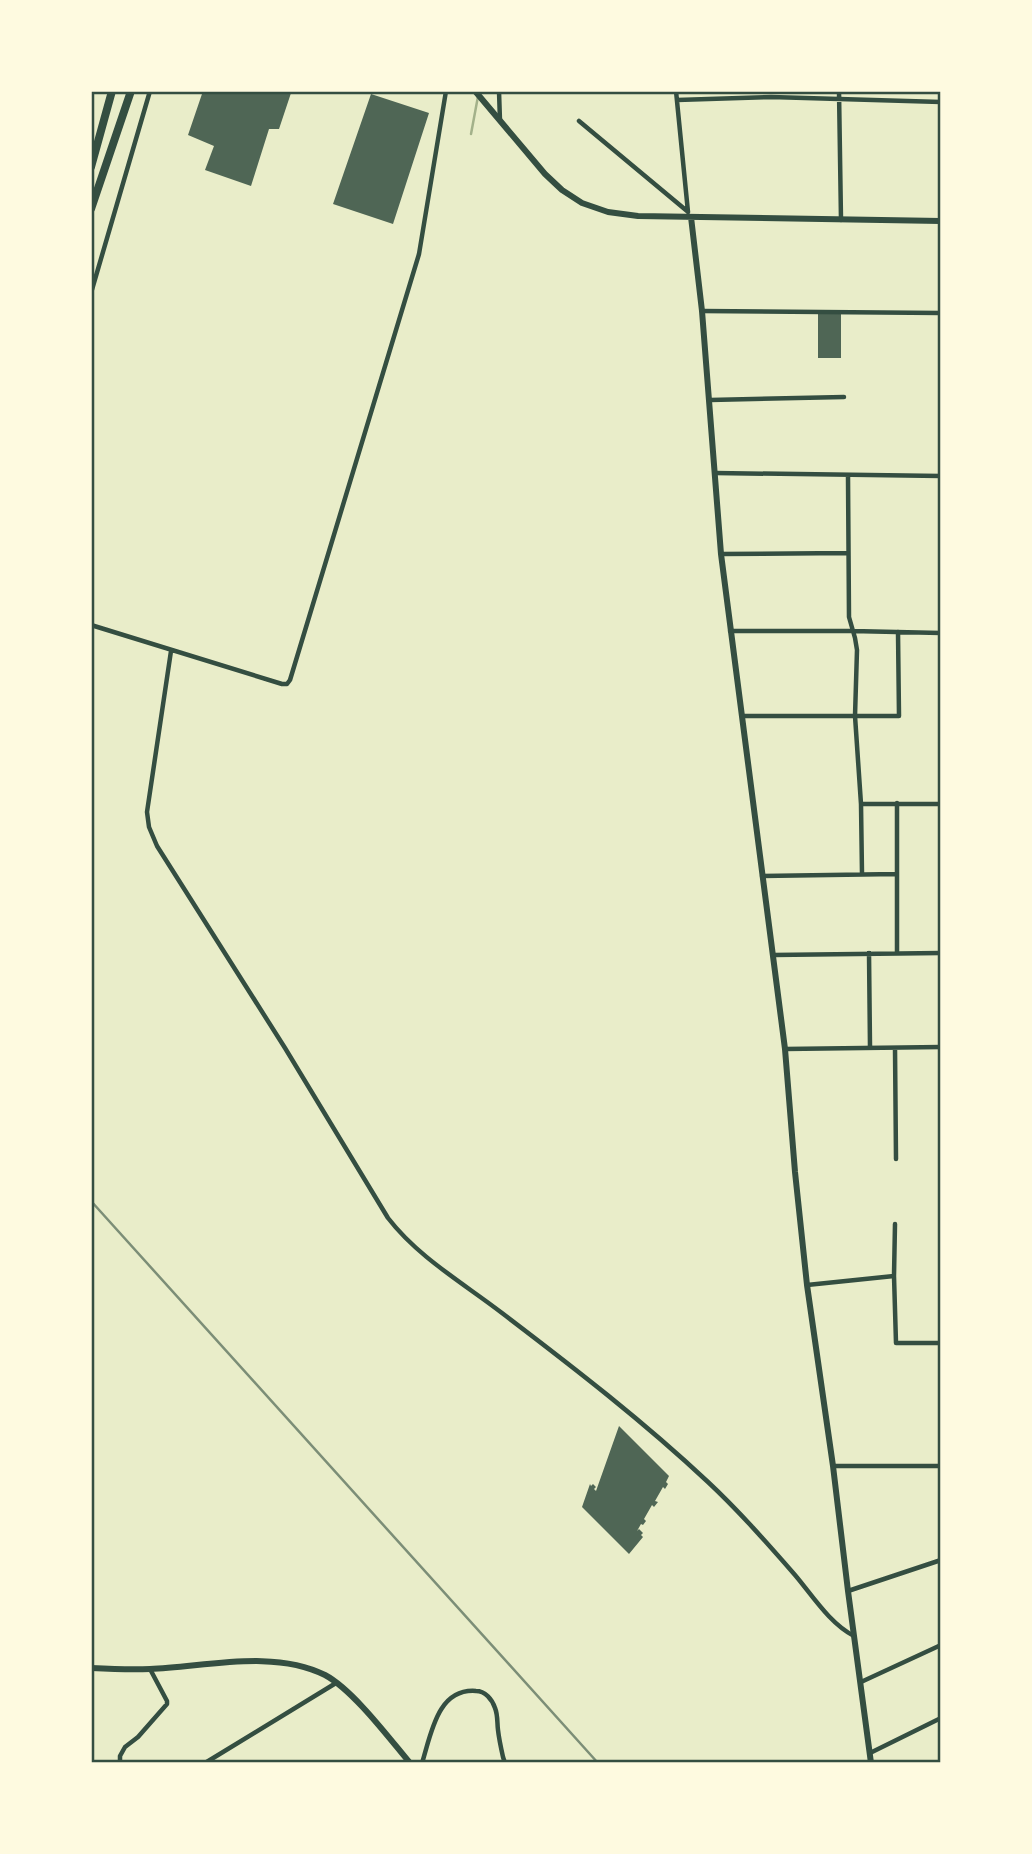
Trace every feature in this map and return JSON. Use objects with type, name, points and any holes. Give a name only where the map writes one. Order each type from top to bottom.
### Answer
[{"type":"highway","points":[[91,167],[112,91]]},
{"type":"highway","points":[[91,209],[131,91]]},
{"type":"street","points":[[91,293],[150,91]]},
{"type":"street","points":[[91,625],[288,684],[419,254],[446,91]]},
{"type":"street","points":[[475,91],[545,174],[562,190],[573,199],[608,212],[941,221]]},
{"type":"street","points":[[499,91],[500,122]]},
{"type":"street","points":[[676,91],[702,311],[721,554],[785,1049],[807,1285],[871,1763]]},
{"type":"street","points":[[839,91],[841,220]]},
{"type":"street","points":[[677,100],[771,97],[941,102]]},
{"type":"street","points":[[579,121],[689,214]]},
{"type":"street","points":[[702,311],[941,313]]},
{"type":"street","points":[[710,400],[844,397]]},
{"type":"street","points":[[714,473],[941,476]]},
{"type":"street","points":[[848,476],[849,617],[857,650],[855,716],[862,874]]},
{"type":"street","points":[[721,554],[848,553]]},
{"type":"street","points":[[730,631],[941,633]]},
{"type":"street","points":[[741,716],[898,716],[898,632]]},
{"type":"street","points":[[171,651],[147,812],[149,827],[157,846],[388,1217],[402,1236],[423,1254],[644,1424],[750,1523],[825,1611],[854,1636]]},
{"type":"street","points":[[897,803],[897,953]]},
{"type":"street","points":[[861,804],[941,804]]},
{"type":"street","points":[[762,876],[897,874]]},
{"type":"street","points":[[869,953],[870,1047]]},
{"type":"street","points":[[772,955],[941,953]]},
{"type":"street","points":[[785,1049],[941,1047]]},
{"type":"street","points":[[895,1048],[896,1159]]},
{"type":"street","points":[[895,1224],[896,1343],[941,1343]]},
{"type":"street","points":[[807,1285],[894,1276]]},
{"type":"street","points":[[833,1466],[941,1466]]},
{"type":"street","points":[[848,1591],[941,1560]]},
{"type":"street","points":[[861,1682],[941,1645]]},
{"type":"street","points":[[91,1668],[150,1669],[269,1662],[312,1670],[325,1675],[354,1699],[410,1763]]},
{"type":"street","points":[[120,1763],[120,1756],[125,1748],[167,1704],[150,1669]]},
{"type":"street","points":[[205,1763],[336,1683]]},
{"type":"street","points":[[422,1763],[444,1703],[459,1693],[476,1691],[486,1694],[495,1705],[505,1763]]},
{"type":"street","points":[[870,1753],[941,1718]]},
{"type":"building","points":[[203,91],[291,93],[279,129],[269,129],[251,186],[205,170],[214,146],[188,135]]},
{"type":"building","points":[[371,94],[429,113],[393,224],[333,204]]},
{"type":"building","points":[[818,314],[841,314],[841,358],[818,358]]},
{"type":"building","points":[[619,1426],[669,1476],[666,1482],[668,1484],[665,1489],[663,1487],[655,1501],[658,1502],[654,1507],[652,1505],[644,1519],[646,1521],[637,1531],[639,1529],[643,1537],[629,1554],[582,1507],[590,1484],[596,1487],[596,1491]]},
{"type":"waterway","points":[[471,134],[479,91]]},
{"type":"railway","points":[[91,1201],[598,1763]]}]
